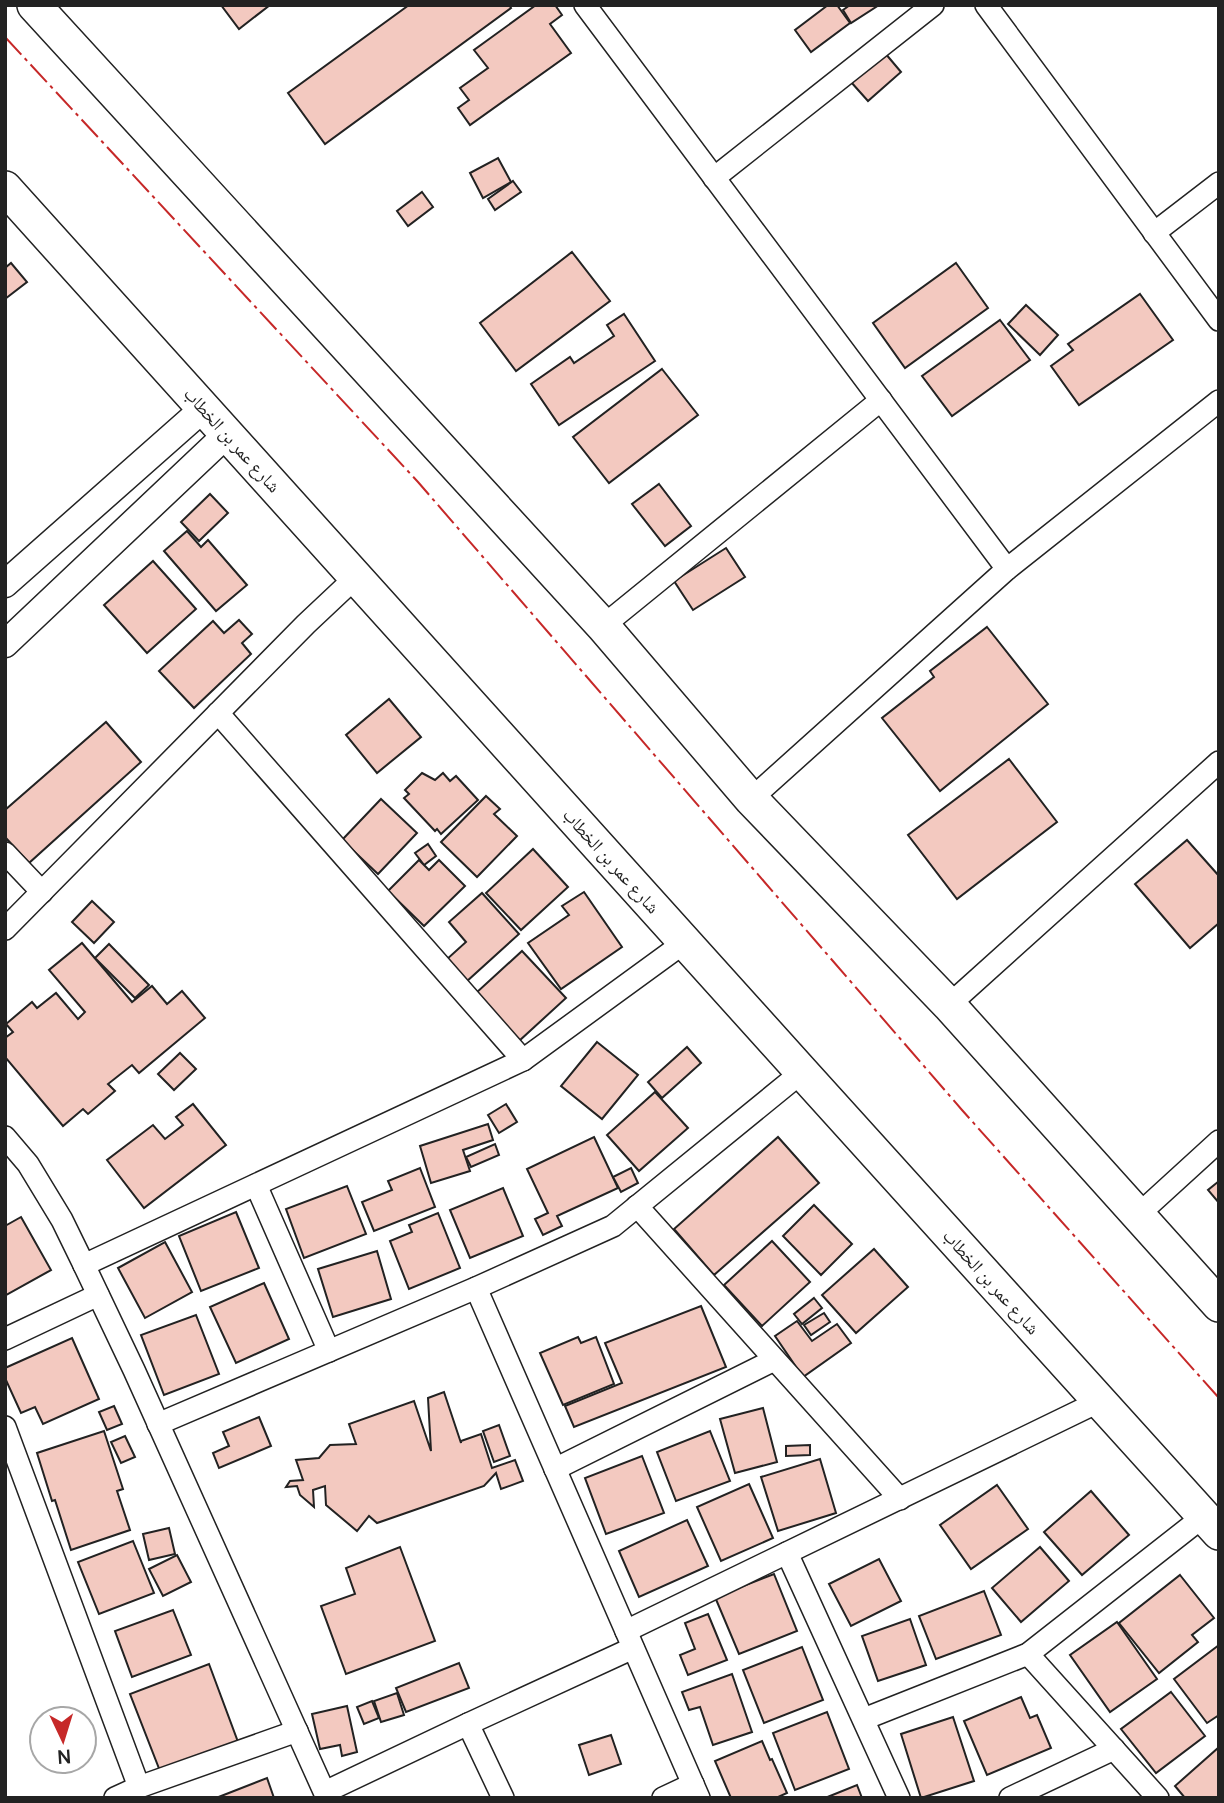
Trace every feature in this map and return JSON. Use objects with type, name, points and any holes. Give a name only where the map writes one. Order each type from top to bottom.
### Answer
[{"type":"main road","points":[[34,5],[603,626],[751,799],[949,1005],[1219,1305]]},
{"type":"main road","name":"شارع عمر بن الخطاب","points":[[5,188],[1211,1524]]},
{"type":"street","points":[[585,5],[1007,569]]},
{"type":"street","points":[[714,177],[933,5]]},
{"type":"street","points":[[986,5],[1219,320]]},
{"type":"street","points":[[1154,233],[1219,183]]},
{"type":"street","points":[[603,626],[881,400]]},
{"type":"street","points":[[751,799],[1007,569],[1219,401]]},
{"type":"street","points":[[5,584],[204,408]]},
{"type":"street","points":[[5,644],[227,434]]},
{"type":"street","points":[[5,929],[306,624],[356,577]]},
{"type":"street","points":[[218,713],[523,1060]]},
{"type":"street","points":[[949,1005],[1219,762]]},
{"type":"street","points":[[5,853],[43,891]]},
{"type":"street","points":[[84,1265],[523,1060],[685,943]]},
{"type":"street","points":[[158,1424],[476,1288],[613,1226],[802,1072]]},
{"type":"street","points":[[5,1137],[28,1164],[62,1220],[84,1265],[326,1795],[630,1640],[787,1553],[1100,1401]]},
{"type":"street","points":[[1138,1216],[1219,1141]]},
{"type":"street","points":[[256,1185],[329,1351]]},
{"type":"street","points":[[637,1206],[900,1499]]},
{"type":"street","points":[[476,1288],[696,1791],[663,1798]]},
{"type":"street","points":[[5,1339],[98,1295]]},
{"type":"street","points":[[555,1469],[774,1360]]},
{"type":"street","points":[[5,1427],[139,1787]]},
{"type":"street","points":[[864,1719],[1028,1654],[1211,1524]]},
{"type":"street","points":[[787,1553],[900,1798]]},
{"type":"street","points":[[1028,1654],[1158,1798]]},
{"type":"street","points":[[468,1724],[503,1798]]},
{"type":"street","points":[[115,1798],[297,1731]]},
{"type":"street","points":[[1010,1798],[1114,1749]]},
{"type":"building","points":[[221,5],[270,5],[239,29]]},
{"type":"building","points":[[409,5],[509,5],[511,8],[325,144],[288,93]]},
{"type":"building","points":[[536,5],[555,5],[562,15],[550,24],[571,53],[470,125],[458,108],[469,100],[460,88],[488,68],[474,50]]},
{"type":"building","points":[[828,5],[837,5],[850,23],[811,52],[795,30]]},
{"type":"building","points":[[850,5],[879,5],[851,23],[843,10]]},
{"type":"building","points":[[885,53],[901,72],[868,101],[851,82]]},
{"type":"building","points":[[498,158],[511,182],[483,198],[470,173]]},
{"type":"building","points":[[513,181],[521,192],[495,210],[488,199]]},
{"type":"building","points":[[422,192],[433,207],[408,226],[397,211]]},
{"type":"building","points":[[572,252],[610,301],[516,371],[480,323]]},
{"type":"building","points":[[11,263],[27,282],[5,299],[5,268]]},
{"type":"building","points":[[956,263],[988,308],[905,368],[873,323]]},
{"type":"building","points":[[1140,294],[1173,340],[1079,405],[1051,366],[1073,350],[1068,344]]},
{"type":"building","points":[[1026,305],[1058,335],[1040,355],[1008,324]]},
{"type":"building","points":[[624,314],[655,361],[559,425],[531,384],[570,357],[574,363],[614,336],[607,325]]},
{"type":"building","points":[[1000,320],[1030,360],[952,416],[922,376]]},
{"type":"building","points":[[662,369],[698,415],[609,483],[573,437]]},
{"type":"building","points":[[659,484],[691,526],[665,546],[632,504]]},
{"type":"building","points":[[210,494],[228,513],[199,541],[181,522]]},
{"type":"building","points":[[187,531],[201,547],[208,540],[247,585],[216,611],[164,551]]},
{"type":"building","points":[[726,548],[745,577],[693,610],[674,581]]},
{"type":"building","points":[[153,561],[196,609],[147,653],[104,605]]},
{"type":"building","points":[[239,620],[252,634],[242,643],[251,654],[194,708],[159,671],[213,621],[224,633]]},
{"type":"building","points":[[987,627],[1048,704],[940,791],[882,718],[934,677],[930,671]]},
{"type":"building","points":[[389,699],[421,737],[377,773],[346,735]]},
{"type":"building","points":[[106,722],[141,762],[29,863],[5,837],[5,810]]},
{"type":"building","points":[[1009,759],[1057,822],[957,899],[908,835]]},
{"type":"building","points":[[422,773],[435,780],[443,773],[450,781],[456,776],[478,800],[441,834],[404,798],[409,794],[405,790]]},
{"type":"building","points":[[486,796],[500,809],[494,814],[517,836],[477,877],[441,842]]},
{"type":"building","points":[[381,799],[417,833],[378,874],[342,840]]},
{"type":"building","points":[[1187,840],[1219,876],[1219,923],[1190,948],[1135,884]]},
{"type":"building","points":[[428,844],[436,856],[424,865],[415,853]]},
{"type":"building","points":[[533,849],[568,887],[521,930],[486,893]]},
{"type":"building","points":[[419,860],[429,870],[439,860],[465,886],[424,926],[388,891]]},
{"type":"building","points":[[584,892],[622,947],[561,989],[528,943],[569,915],[562,906]]},
{"type":"building","points":[[482,893],[519,934],[466,982],[446,960],[466,942],[449,922]]},
{"type":"building","points":[[92,901],[114,922],[94,943],[72,922]]},
{"type":"building","points":[[82,943],[132,1002],[152,986],[167,1004],[182,991],[205,1018],[139,1073],[132,1065],[108,1084],[115,1091],[88,1114],[83,1109],[63,1126],[5,1057],[5,1038],[13,1032],[6,1024],[32,1002],[37,1008],[56,993],[78,1019],[85,1012],[49,970]]},
{"type":"building","points":[[109,944],[149,985],[135,998],[95,958]]},
{"type":"building","points":[[522,951],[566,998],[519,1041],[476,993]]},
{"type":"building","points":[[597,1042],[638,1075],[602,1119],[561,1086]]},
{"type":"building","points":[[687,1047],[701,1063],[662,1098],[648,1082]]},
{"type":"building","points":[[180,1053],[196,1069],[174,1090],[158,1074]]},
{"type":"building","points":[[655,1092],[688,1128],[639,1171],[607,1135]]},
{"type":"building","points":[[193,1104],[226,1145],[144,1208],[107,1160],[153,1125],[165,1139],[183,1125],[176,1117]]},
{"type":"building","points":[[506,1104],[517,1122],[499,1133],[488,1115]]},
{"type":"building","points":[[488,1124],[493,1140],[463,1150],[470,1171],[431,1183],[420,1146]]},
{"type":"building","points":[[594,1137],[618,1188],[557,1216],[562,1226],[543,1235],[535,1219],[548,1213],[527,1169]]},
{"type":"building","points":[[778,1137],[819,1183],[714,1275],[674,1229]]},
{"type":"building","points":[[495,1144],[499,1155],[471,1167],[466,1157]]},
{"type":"building","points":[[420,1168],[435,1207],[374,1231],[362,1202],[392,1190],[388,1181]]},
{"type":"building","points":[[631,1168],[638,1183],[621,1192],[613,1177]]},
{"type":"building","points":[[1219,1181],[1219,1203],[1208,1190]]},
{"type":"building","points":[[347,1186],[366,1234],[304,1258],[286,1209]]},
{"type":"building","points":[[503,1188],[523,1236],[470,1258],[450,1210]]},
{"type":"building","points":[[814,1205],[852,1244],[821,1275],[783,1236]]},
{"type":"building","points":[[236,1212],[259,1268],[201,1291],[179,1236]]},
{"type":"building","points":[[438,1213],[460,1268],[409,1289],[390,1241],[412,1232],[409,1225]]},
{"type":"building","points":[[21,1217],[51,1270],[6,1295],[5,1226]]},
{"type":"building","points":[[772,1241],[810,1282],[762,1326],[724,1285]]},
{"type":"building","points":[[165,1242],[192,1292],[145,1318],[118,1268]]},
{"type":"building","points":[[874,1249],[908,1287],[856,1333],[822,1295]]},
{"type":"building","points":[[377,1251],[391,1299],[333,1317],[318,1269]]},
{"type":"building","points":[[264,1283],[289,1339],[236,1363],[210,1307]]},
{"type":"building","points":[[814,1298],[822,1308],[802,1324],[794,1314]]},
{"type":"building","points":[[701,1306],[726,1367],[574,1427],[565,1406],[622,1383],[605,1343]]},
{"type":"building","points":[[824,1313],[830,1322],[811,1335],[804,1325]]},
{"type":"building","points":[[196,1315],[219,1374],[164,1395],[141,1335]]},
{"type":"building","points":[[797,1321],[812,1341],[837,1324],[851,1343],[803,1377],[775,1336]]},
{"type":"building","points":[[578,1337],[581,1343],[596,1337],[614,1384],[563,1405],[540,1353]]},
{"type":"building","points":[[72,1338],[99,1399],[43,1424],[35,1407],[21,1413],[5,1378],[5,1368]]},
{"type":"building","points":[[444,1392],[461,1443],[481,1434],[492,1468],[515,1460],[523,1481],[501,1489],[496,1473],[484,1486],[377,1523],[369,1516],[357,1531],[326,1505],[325,1486],[313,1490],[314,1507],[300,1495],[297,1486],[286,1487],[290,1481],[303,1480],[296,1460],[319,1458],[330,1445],[356,1444],[349,1424],[414,1401],[431,1451],[428,1398]]},
{"type":"building","points":[[114,1406],[122,1424],[107,1430],[99,1412]]},
{"type":"building","points":[[763,1408],[777,1462],[735,1473],[720,1419]]},
{"type":"building","points":[[259,1417],[271,1446],[219,1468],[213,1453],[229,1446],[223,1432]]},
{"type":"building","points":[[499,1425],[510,1456],[494,1462],[483,1431]]},
{"type":"building","points":[[104,1431],[123,1489],[117,1491],[130,1530],[71,1550],[37,1453]]},
{"type":"building","points":[[710,1431],[730,1481],[676,1501],[657,1452]]},
{"type":"building","points":[[125,1436],[135,1457],[121,1463],[111,1442]]},
{"type":"building","points":[[810,1445],[810,1455],[786,1456],[786,1446]]},
{"type":"building","points":[[642,1456],[664,1513],[606,1534],[585,1478]]},
{"type":"building","points":[[820,1459],[836,1513],[778,1531],[761,1477]]},
{"type":"building","points":[[749,1484],[773,1538],[721,1561],[697,1507]]},
{"type":"building","points":[[997,1485],[1028,1529],[971,1569],[940,1525]]},
{"type":"building","points":[[1091,1491],[1129,1535],[1082,1575],[1044,1532]]},
{"type":"building","points":[[687,1520],[708,1566],[639,1597],[619,1551]]},
{"type":"building","points":[[169,1528],[175,1554],[149,1560],[143,1534]]},
{"type":"building","points":[[133,1541],[154,1593],[99,1614],[78,1562]]},
{"type":"building","points":[[400,1547],[435,1641],[346,1674],[321,1606],[355,1594],[346,1568]]},
{"type":"building","points":[[1040,1547],[1069,1581],[1021,1622],[992,1588]]},
{"type":"building","points":[[177,1555],[191,1582],[163,1596],[149,1569]]},
{"type":"building","points":[[879,1559],[901,1601],[851,1626],[829,1584]]},
{"type":"building","points":[[774,1574],[797,1631],[739,1654],[715,1597]]},
{"type":"building","points":[[1180,1575],[1214,1618],[1192,1635],[1198,1642],[1159,1673],[1119,1623]]},
{"type":"building","points":[[984,1591],[1001,1635],[936,1659],[919,1616]]},
{"type":"building","points":[[173,1610],[191,1655],[132,1677],[115,1631]]},
{"type":"building","points":[[708,1614],[727,1660],[688,1675],[680,1655],[695,1649],[685,1623]]},
{"type":"building","points":[[910,1619],[926,1665],[878,1681],[862,1636]]},
{"type":"building","points":[[1117,1622],[1157,1679],[1110,1712],[1070,1655]]},
{"type":"building","points":[[1219,1645],[1219,1715],[1207,1723],[1174,1679]]},
{"type":"building","points":[[802,1647],[823,1700],[764,1723],[743,1670]]},
{"type":"building","points":[[459,1663],[469,1688],[406,1712],[396,1688]]},
{"type":"building","points":[[209,1664],[238,1742],[160,1771],[130,1694]]},
{"type":"building","points":[[732,1674],[752,1732],[713,1745],[700,1707],[689,1710],[682,1692]]},
{"type":"building","points":[[1171,1692],[1205,1736],[1156,1773],[1121,1729]]},
{"type":"building","points":[[397,1693],[404,1715],[381,1722],[374,1701]]},
{"type":"building","points":[[1021,1697],[1030,1718],[1037,1715],[1051,1748],[987,1775],[964,1721]]},
{"type":"building","points":[[372,1701],[379,1718],[364,1724],[357,1707]]},
{"type":"building","points":[[347,1706],[357,1752],[342,1756],[340,1745],[320,1749],[312,1714]]},
{"type":"building","points":[[827,1712],[849,1769],[795,1790],[773,1733]]},
{"type":"building","points":[[953,1717],[974,1781],[921,1798],[901,1734]]},
{"type":"building","points":[[611,1735],[621,1764],[589,1775],[579,1745]]},
{"type":"building","points":[[762,1741],[787,1793],[776,1798],[731,1798],[715,1761]]},
{"type":"building","points":[[1218,1748],[1219,1798],[1185,1798],[1175,1786]]},
{"type":"building","points":[[267,1778],[274,1798],[216,1798]]},
{"type":"building","points":[[857,1785],[862,1798],[825,1798]]},
{"type":"power","points":[[5,37],[418,482],[962,1110],[1219,1398]]}]
